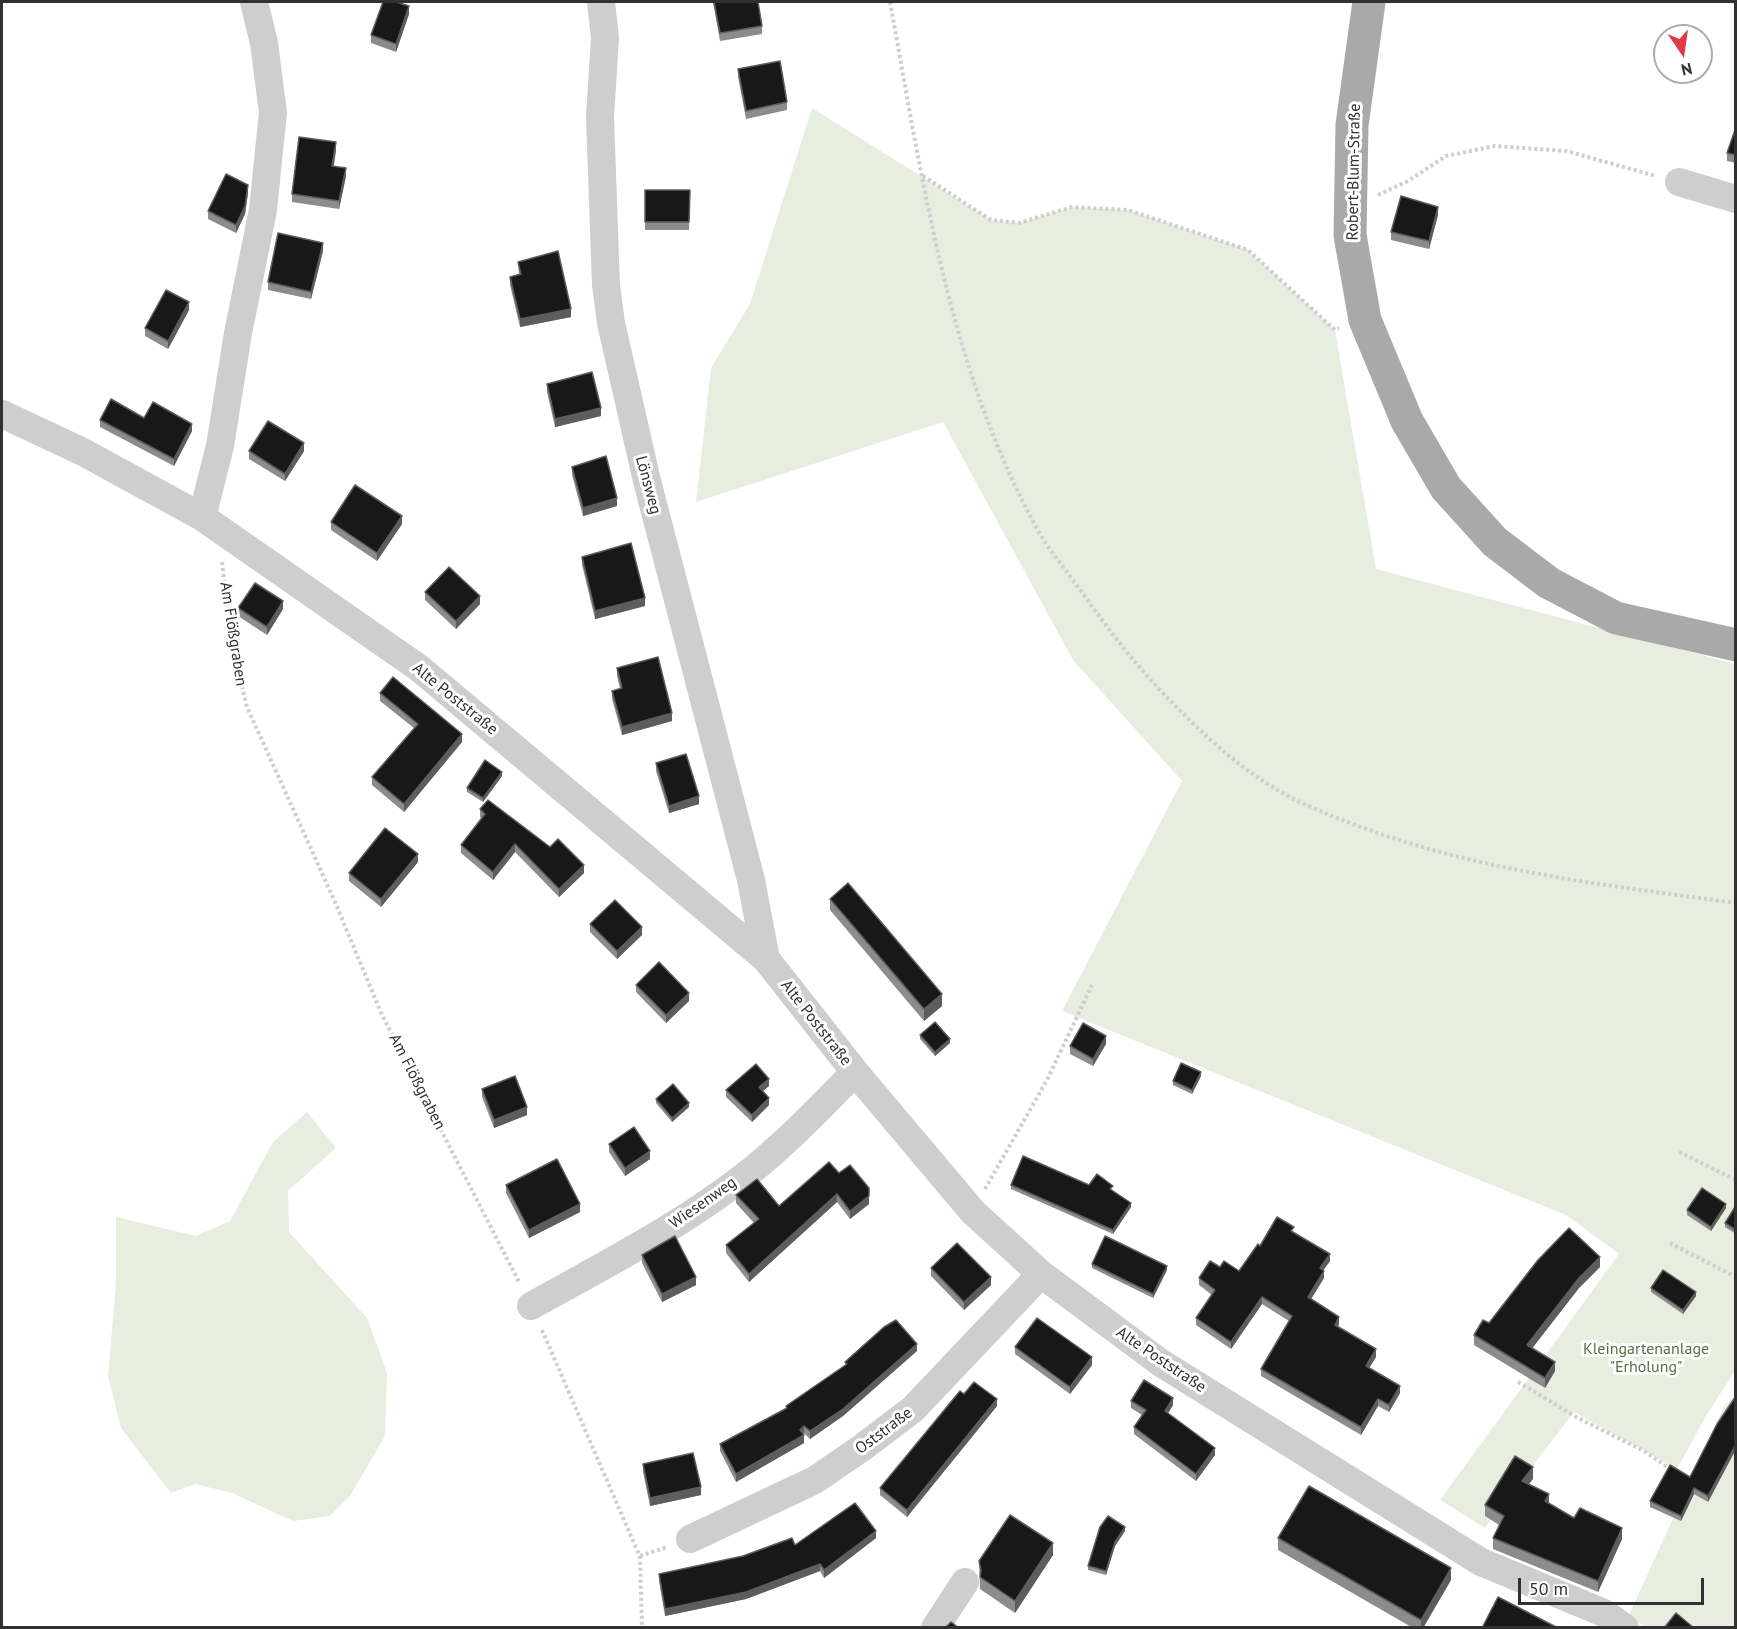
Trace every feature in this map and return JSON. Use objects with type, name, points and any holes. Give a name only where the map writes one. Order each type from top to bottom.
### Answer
[{"type":"main road","name":"Robert-Blum-Straße","points":[[1369,2],[1352,125],[1350,235],[1365,320],[1407,421],[1446,488],[1495,542],[1549,583],[1616,618],[1736,645]]},
{"type":"street","points":[[208,521],[238,333],[263,210],[273,113],[264,43],[254,2]]},
{"type":"street","name":"Lönsweg","points":[[601,2],[605,38],[600,117],[606,285],[611,323],[647,481],[751,880],[766,959]]},
{"type":"street","points":[[1679,182],[1736,199]]},
{"type":"street","name":"Alte Poststraße","points":[[2,414],[83,452],[208,521],[419,668],[766,959],[855,1072],[973,1212],[1041,1274],[1161,1363],[1481,1562],[1604,1613],[1625,1628]]},
{"type":"street","name":"Wiesenweg","points":[[531,1306],[622,1257],[755,1167],[855,1072]]},
{"type":"street","name":"Oststraße","points":[[690,1539],[815,1480],[863,1448],[913,1409],[1041,1274]]},
{"type":"street","points":[[935,1628],[965,1582]]},
{"type":"path","points":[[890,2],[951,308],[989,425],[1041,535],[1124,651],[1204,736],[1251,774],[1302,803],[1392,839],[1457,859],[1535,876],[1736,903]]},
{"type":"path","points":[[1351,199],[1380,195],[1446,156],[1495,146],[1566,151],[1679,182]]},
{"type":"path","points":[[923,176],[991,220],[1019,223],[1072,207],[1128,210],[1248,250],[1335,330],[1365,320]]},
{"type":"path","name":"Am Flößgraben","points":[[208,521],[233,652],[247,707],[335,902],[382,1015],[531,1306],[640,1557],[642,1628]]},
{"type":"path","points":[[973,1212],[1047,1080],[1092,985]]},
{"type":"path","points":[[1679,1152],[1736,1180]]},
{"type":"path","points":[[1670,1243],[1736,1277]]},
{"type":"path","points":[[1518,1382],[1576,1417],[1644,1451],[1680,1475]]},
{"type":"green space","points":[[812,108],[991,220],[1019,223],[1072,207],[1128,210],[1248,250],[1335,330],[1376,569],[1735,664],[1735,1371],[1706,1416],[1677,1469],[1574,1412],[1485,1528],[1440,1500],[1619,1254],[1566,1215],[1062,1011],[1182,781],[1073,660],[943,422],[696,502],[711,368],[750,304]]},
{"type":"green space","points":[[307,1112],[336,1148],[288,1191],[289,1232],[367,1318],[387,1373],[385,1436],[350,1496],[330,1516],[293,1521],[232,1493],[195,1484],[171,1493],[121,1428],[108,1376],[116,1283],[116,1217],[196,1236],[230,1221],[273,1142]]},
{"type":"green space","name":"Kleingartenanlage \"Erholung\"","points":[[1735,1395],[1735,1627],[1647,1627],[1628,1617],[1724,1407]]},
{"type":"building","points":[[383,2],[396,2],[409,6],[396,44],[371,35]]},
{"type":"building","points":[[714,2],[758,2],[762,26],[720,33]]},
{"type":"building","points":[[780,61],[787,102],[746,111],[738,69]]},
{"type":"building","points":[[1736,130],[1736,155],[1727,153]]},
{"type":"building","points":[[299,137],[336,142],[332,166],[346,168],[339,201],[292,194]]},
{"type":"building","points":[[226,174],[248,185],[245,206],[236,225],[208,211]]},
{"type":"building","points":[[645,190],[690,190],[689,222],[645,222]]},
{"type":"building","points":[[1401,196],[1438,207],[1429,241],[1391,232]]},
{"type":"building","points":[[278,233],[323,243],[311,292],[268,282]]},
{"type":"building","points":[[558,251],[571,309],[520,319],[510,277],[521,274],[518,262]]},
{"type":"building","points":[[166,290],[189,302],[168,341],[145,328]]},
{"type":"building","points":[[592,372],[601,408],[555,419],[547,384]]},
{"type":"building","points":[[111,399],[144,418],[153,402],[192,424],[174,459],[100,420]]},
{"type":"building","points":[[268,421],[304,443],[285,474],[249,451]]},
{"type":"building","points":[[606,456],[617,498],[583,508],[572,467]]},
{"type":"building","points":[[355,485],[402,516],[377,553],[331,522]]},
{"type":"building","points":[[631,543],[645,598],[595,611],[582,557]]},
{"type":"building","points":[[449,567],[480,596],[456,621],[425,592]]},
{"type":"building","points":[[255,583],[283,601],[267,627],[238,608]]},
{"type":"building","points":[[658,657],[672,713],[622,727],[612,691],[622,688],[617,668]]},
{"type":"building","points":[[393,677],[462,734],[404,804],[372,777],[418,724],[380,693]]},
{"type":"building","points":[[686,754],[699,796],[669,806],[656,763]]},
{"type":"building","points":[[485,760],[502,772],[483,798],[467,788]]},
{"type":"building","points":[[488,800],[550,847],[558,839],[584,865],[559,889],[515,844],[493,872],[461,845],[485,814],[480,809]]},
{"type":"building","points":[[385,828],[418,854],[381,899],[349,873]]},
{"type":"building","points":[[848,883],[942,994],[924,1009],[830,899]]},
{"type":"building","points":[[615,900],[642,927],[617,951],[590,924]]},
{"type":"building","points":[[659,962],[689,993],[666,1015],[636,985]]},
{"type":"building","points":[[935,1022],[950,1039],[935,1052],[920,1035]]},
{"type":"building","points":[[1083,1023],[1106,1036],[1093,1059],[1070,1046]]},
{"type":"building","points":[[1181,1063],[1201,1072],[1192,1090],[1173,1081]]},
{"type":"building","points":[[756,1064],[769,1079],[759,1087],[769,1098],[752,1115],[726,1090]]},
{"type":"building","points":[[515,1076],[527,1107],[494,1120],[482,1089]]},
{"type":"building","points":[[673,1084],[689,1103],[672,1118],[656,1099]]},
{"type":"building","points":[[634,1127],[650,1151],[625,1168],[609,1144]]},
{"type":"building","points":[[1023,1156],[1089,1185],[1097,1174],[1113,1186],[1110,1189],[1131,1203],[1113,1230],[1011,1185]]},
{"type":"building","points":[[557,1159],[580,1204],[529,1230],[506,1185]]},
{"type":"building","points":[[829,1162],[839,1173],[850,1165],[869,1188],[869,1196],[850,1211],[837,1194],[749,1274],[726,1245],[759,1219],[736,1195],[757,1179],[779,1206]]},
{"type":"building","points":[[1702,1188],[1726,1204],[1711,1227],[1687,1210]]},
{"type":"building","points":[[1736,1207],[1736,1230],[1725,1223]]},
{"type":"building","points":[[1277,1217],[1294,1227],[1291,1231],[1330,1254],[1320,1268],[1324,1271],[1308,1297],[1339,1317],[1335,1325],[1376,1349],[1366,1366],[1400,1386],[1389,1405],[1378,1399],[1361,1427],[1261,1369],[1292,1316],[1262,1297],[1231,1342],[1196,1318],[1215,1290],[1199,1278],[1210,1261],[1220,1267],[1224,1261],[1239,1271],[1258,1244],[1260,1246]]},
{"type":"building","points":[[1569,1228],[1600,1257],[1579,1278],[1527,1345],[1555,1362],[1545,1378],[1474,1335],[1483,1320],[1489,1323],[1538,1260]]},
{"type":"building","points":[[675,1236],[696,1277],[662,1294],[642,1255]]},
{"type":"building","points":[[1105,1236],[1167,1266],[1153,1294],[1092,1264]]},
{"type":"building","points":[[957,1243],[991,1277],[964,1302],[931,1268]]},
{"type":"building","points":[[1663,1270],[1696,1292],[1683,1310],[1651,1288]]},
{"type":"building","points":[[1037,1318],[1092,1357],[1070,1387],[1015,1347]]},
{"type":"building","points":[[896,1320],[917,1344],[843,1409],[810,1431],[804,1426],[800,1430],[804,1435],[736,1474],[720,1444],[787,1408],[786,1406],[847,1364],[845,1362],[884,1327]]},
{"type":"building","points":[[1144,1380],[1173,1398],[1165,1411],[1215,1448],[1196,1474],[1134,1427],[1146,1410],[1131,1401]]},
{"type":"building","points":[[974,1382],[997,1399],[907,1510],[880,1488],[960,1391],[964,1394]]},
{"type":"building","points":[[1736,1396],[1736,1444],[1708,1496],[1694,1488],[1681,1516],[1650,1501],[1670,1465],[1690,1477],[1717,1424]]},
{"type":"building","points":[[693,1453],[701,1487],[650,1498],[643,1464]]},
{"type":"building","points":[[1515,1456],[1533,1467],[1522,1481],[1549,1494],[1545,1501],[1574,1518],[1580,1508],[1622,1528],[1598,1581],[1493,1538],[1504,1516],[1485,1505]]},
{"type":"building","points":[[1309,1486],[1451,1568],[1421,1620],[1278,1538]]},
{"type":"building","points":[[855,1503],[876,1531],[824,1570],[820,1564],[746,1592],[665,1609],[659,1574],[743,1556],[792,1538],[795,1545]]},
{"type":"building","points":[[1010,1515],[1053,1543],[1015,1601],[980,1577],[979,1561]]},
{"type":"building","points":[[1108,1516],[1125,1527],[1115,1542],[1106,1571],[1088,1566],[1100,1527]]},
{"type":"building","points":[[1498,1597],[1558,1628],[1482,1628]]},
{"type":"building","points":[[1676,1613],[1694,1628],[1664,1628]]},
{"type":"building","points":[[951,1622],[959,1628],[945,1628]]}]
